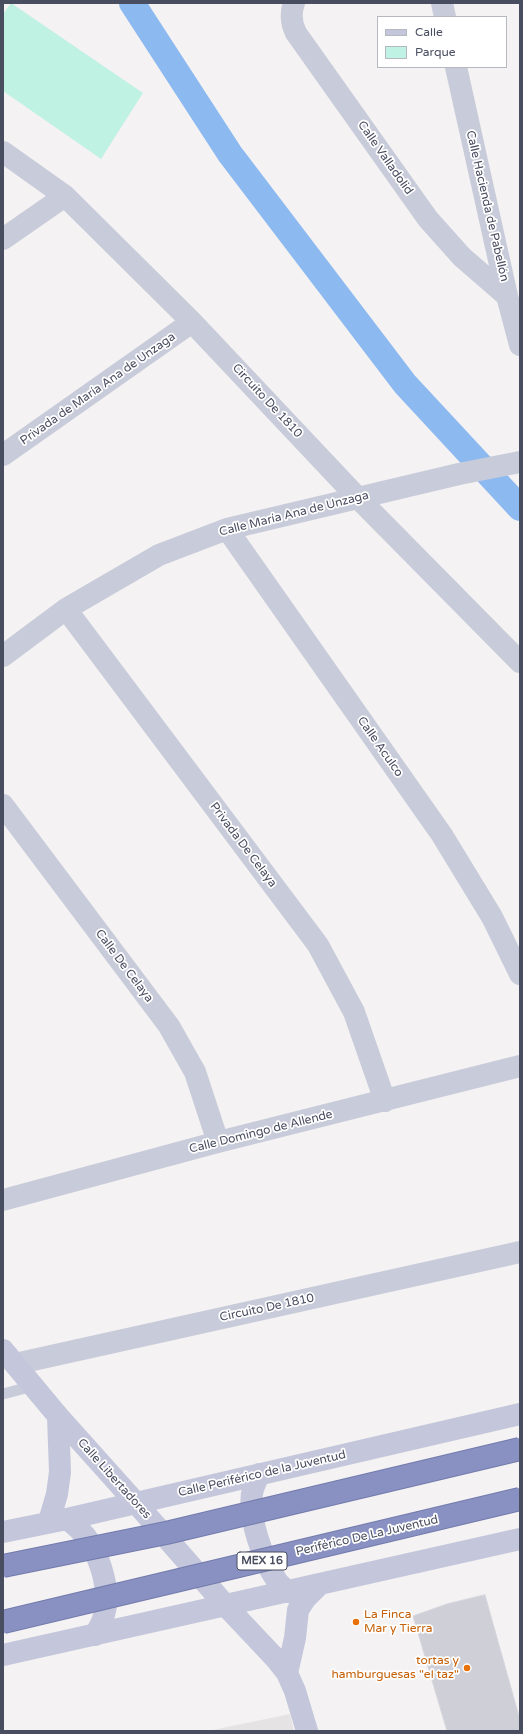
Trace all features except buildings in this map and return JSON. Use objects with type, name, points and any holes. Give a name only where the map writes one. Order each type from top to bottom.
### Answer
[{"type":"highway","points":[[3,1566],[166,1532],[520,1449]]},
{"type":"highway","name":"Periférico De La Juventud","points":[[3,1622],[520,1499]]},
{"type":"main road","name":"Calle Libertadores","points":[[9,1357],[58,1416],[287,1673],[295,1691],[307,1731]]},
{"type":"main road","name":"Calle Periférico de la Juventud","points":[[3,1532],[136,1503],[520,1414]]},
{"type":"main road","points":[[58,1416],[60,1472],[57,1494],[58,1520],[78,1528],[88,1540],[103,1576],[107,1596],[104,1615],[95,1635]]},
{"type":"main road","points":[[259,1474],[253,1489],[252,1500],[257,1536],[265,1561],[278,1583],[288,1592]]},
{"type":"main road","points":[[3,1655],[520,1539]]},
{"type":"main road","points":[[287,1673],[295,1638],[298,1610],[305,1599],[320,1584]]},
{"type":"street","name":"Calle Valladolid","points":[[294,3],[291,14],[292,25],[296,33],[428,219],[462,257],[507,296]]},
{"type":"street","points":[[442,3],[445,16]]},
{"type":"street","name":"Calle Hacienda de Pabellón","points":[[456,68],[507,296],[520,345]]},
{"type":"street","name":"Circuito De 1810","points":[[3,152],[65,196],[192,322],[357,497],[520,662]]},
{"type":"street","points":[[3,239],[65,196]]},
{"type":"street","name":"Privada de María Ana de Unzaga","points":[[3,455],[192,322]]},
{"type":"street","name":"Calle María Ana de Unzaga","points":[[3,656],[66,609],[159,555],[227,529],[357,497],[514,463]]},
{"type":"street","name":"Calle Aculco","points":[[227,529],[442,835],[492,917],[520,974]]},
{"type":"street","name":"Privada De Celaya","points":[[66,609],[318,945],[354,1012],[385,1101]]},
{"type":"street","name":"Calle De Celaya","points":[[3,805],[169,1026],[195,1072],[218,1142]]},
{"type":"street","name":"Calle Domingo de Allende","points":[[3,1200],[218,1142],[520,1066]]},
{"type":"street","name":"Circuito De 1810","points":[[9,1357],[520,1252]]},
{"type":"lane","points":[[3,1394],[33,1386]]},
{"type":"shaded area","points":[[290,1714],[294,1731],[208,1731]]},
{"type":"green space","points":[[11,3],[143,93],[101,159],[3,91],[3,14]]},
{"type":"waterway","points":[[132,3],[230,154],[405,384],[520,508]]},
{"type":"place","name":"La Finca Mar y Tierra","points":[[356,1622]]},
{"type":"place","name":"tortas y hamburguesas \"el taz\"","points":[[467,1668]]}]
